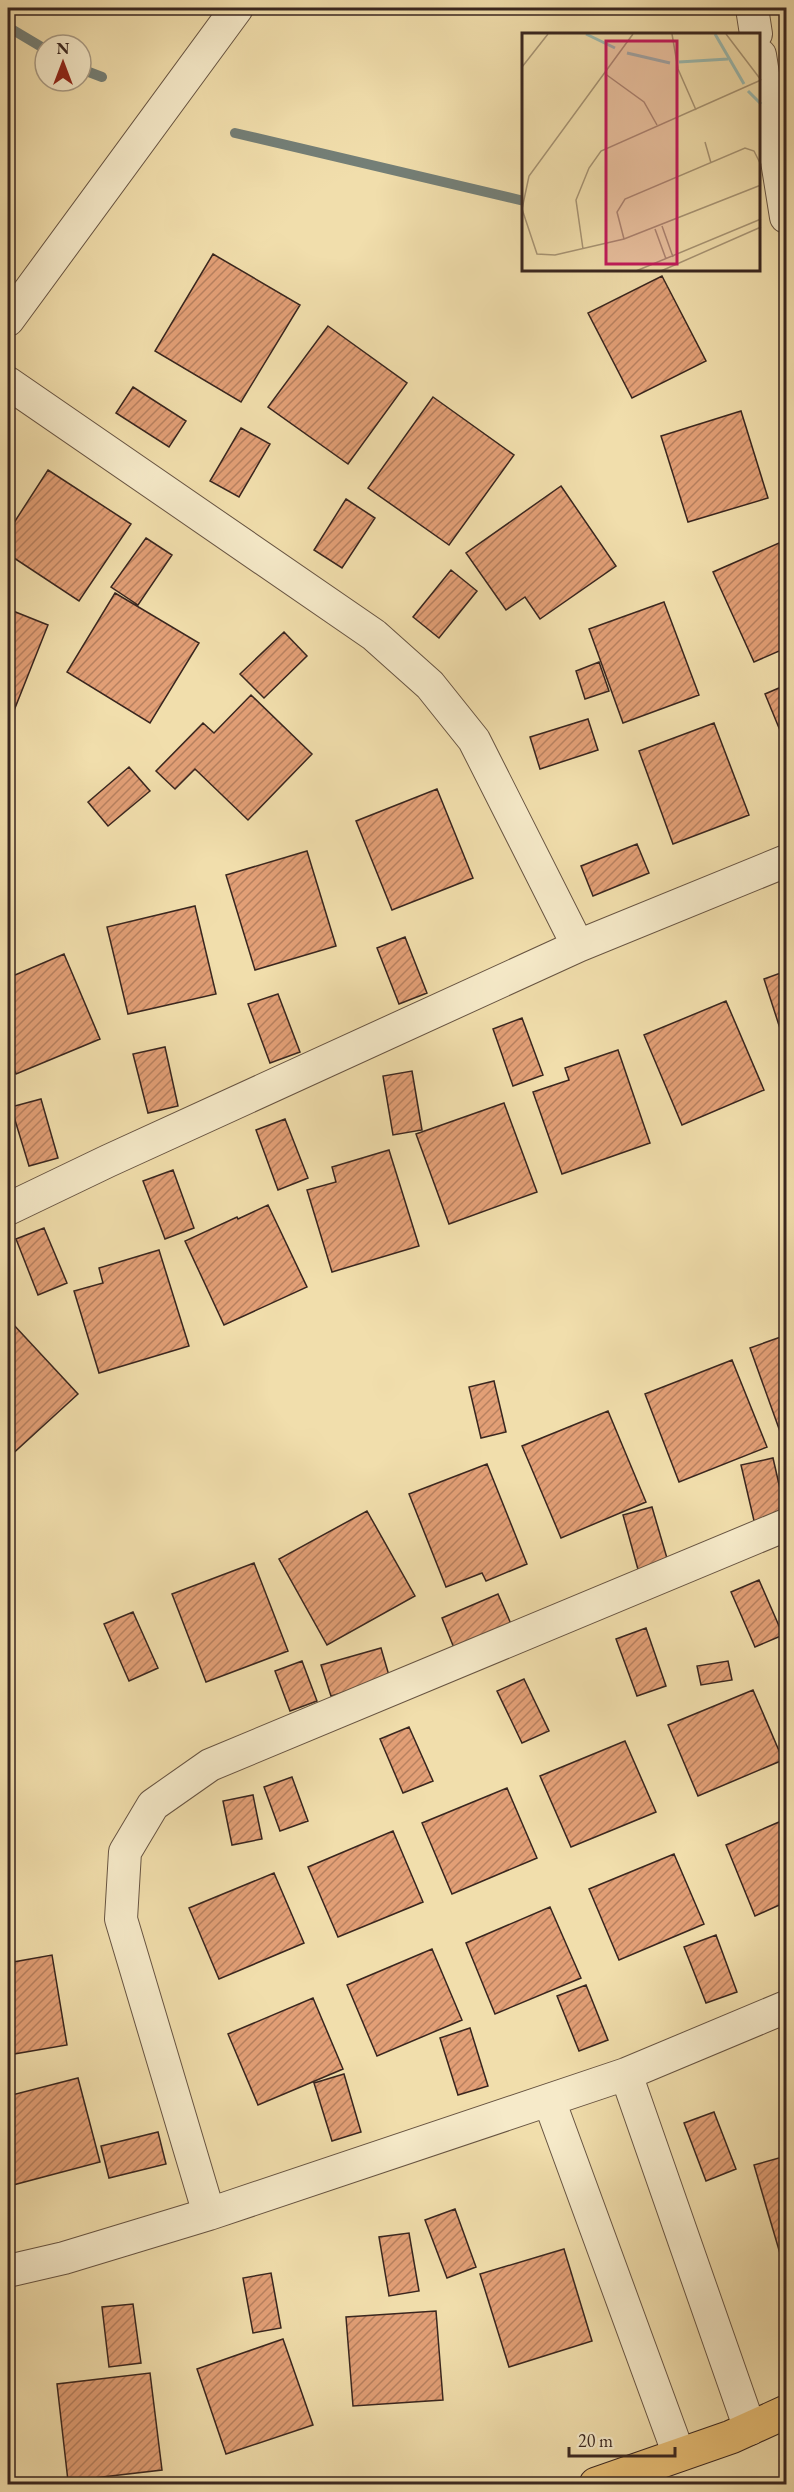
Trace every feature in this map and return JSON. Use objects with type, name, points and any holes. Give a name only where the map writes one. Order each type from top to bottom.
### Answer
[{"type":"main road","points":[[596,2484],[750,2429],[786,2412]]},
{"type":"street","points":[[8,320],[237,8]]},
{"type":"street","points":[[752,8],[756,33]]},
{"type":"street","points":[[761,67],[786,216]]},
{"type":"street","points":[[8,383],[374,635],[430,685],[474,740],[578,946]]},
{"type":"street","points":[[8,1209],[578,946],[786,861]]},
{"type":"street","points":[[209,2214],[121,1919],[125,1852],[153,1805],[210,1765],[786,1525]]},
{"type":"street","points":[[8,2271],[64,2258],[209,2214],[626,2074],[786,2007]]},
{"type":"street","points":[[626,2074],[750,2429]]},
{"type":"street","points":[[549,2100],[679,2455]]},
{"type":"building","points":[[213,254],[300,305],[241,402],[155,351]]},
{"type":"building","points":[[662,276],[706,361],[632,398],[588,313]]},
{"type":"building","points":[[328,326],[407,383],[348,464],[268,407]]},
{"type":"building","points":[[133,387],[186,421],[169,447],[116,413]]},
{"type":"building","points":[[433,397],[514,455],[449,545],[368,488]]},
{"type":"building","points":[[741,411],[768,498],[688,522],[661,436]]},
{"type":"building","points":[[241,428],[270,444],[239,497],[210,481]]},
{"type":"building","points":[[48,470],[131,524],[79,601],[8,554],[8,532]]},
{"type":"building","points":[[561,486],[616,566],[540,619],[525,597],[506,610],[466,553]]},
{"type":"building","points":[[346,499],[375,518],[342,568],[314,550]]},
{"type":"building","points":[[146,538],[172,555],[138,605],[111,587]]},
{"type":"building","points":[[786,540],[786,648],[754,662],[713,572]]},
{"type":"building","points":[[451,570],[477,591],[439,638],[413,617]]},
{"type":"building","points":[[115,593],[199,643],[150,723],[67,672]]},
{"type":"building","points":[[664,602],[699,695],[623,723],[589,629]]},
{"type":"building","points":[[8,609],[48,625],[11,718],[8,716]]},
{"type":"building","points":[[284,632],[307,656],[264,698],[240,674]]},
{"type":"building","points":[[599,662],[609,691],[585,699],[576,671]]},
{"type":"building","points":[[786,685],[786,745],[765,694]]},
{"type":"building","points":[[251,695],[312,754],[248,820],[195,769],[175,789],[156,771],[203,723],[214,733]]},
{"type":"building","points":[[588,719],[598,750],[540,769],[530,737]]},
{"type":"building","points":[[714,723],[749,815],[673,844],[639,751]]},
{"type":"building","points":[[129,767],[150,791],[108,826],[88,802]]},
{"type":"building","points":[[437,789],[473,878],[392,910],[356,821]]},
{"type":"building","points":[[637,844],[649,873],[593,896],[581,866]]},
{"type":"building","points":[[307,851],[336,946],[255,970],[226,875]]},
{"type":"building","points":[[195,906],[216,994],[128,1014],[107,927]]},
{"type":"building","points":[[405,937],[427,993],[399,1004],[377,948]]},
{"type":"building","points":[[64,954],[100,1039],[16,1074],[8,1054],[8,978]]},
{"type":"building","points":[[786,971],[786,1047],[764,979]]},
{"type":"building","points":[[278,994],[300,1052],[270,1063],[248,1004]]},
{"type":"building","points":[[726,1001],[764,1090],[682,1125],[644,1035]]},
{"type":"building","points":[[522,1018],[543,1075],[513,1086],[493,1029]]},
{"type":"building","points":[[165,1047],[178,1106],[148,1113],[133,1054]]},
{"type":"building","points":[[618,1050],[650,1143],[562,1174],[533,1092],[569,1080],[565,1068]]},
{"type":"building","points":[[412,1071],[422,1130],[393,1135],[383,1076]]},
{"type":"building","points":[[41,1099],[58,1158],[29,1166],[11,1107]]},
{"type":"building","points":[[504,1103],[537,1192],[449,1224],[416,1134]]},
{"type":"building","points":[[285,1119],[308,1178],[278,1190],[256,1130]]},
{"type":"building","points":[[389,1150],[419,1246],[332,1272],[307,1190],[336,1182],[332,1167]]},
{"type":"building","points":[[173,1170],[194,1228],[165,1239],[143,1181]]},
{"type":"building","points":[[268,1205],[307,1287],[224,1325],[185,1241]]},
{"type":"building","points":[[44,1228],[67,1283],[38,1295],[16,1239]]},
{"type":"building","points":[[159,1250],[189,1346],[99,1373],[74,1291],[103,1283],[99,1268]]},
{"type":"building","points":[[12,1323],[78,1394],[8,1458],[8,1327]]},
{"type":"building","points":[[786,1335],[786,1436],[782,1437],[750,1348]]},
{"type":"building","points":[[732,1360],[767,1447],[679,1482],[645,1394]]},
{"type":"building","points":[[494,1381],[506,1432],[481,1438],[469,1387]]},
{"type":"building","points":[[608,1411],[646,1502],[561,1538],[522,1446]]},
{"type":"building","points":[[773,1458],[786,1515],[755,1525],[741,1465]]},
{"type":"building","points":[[487,1464],[527,1564],[486,1581],[482,1573],[446,1587],[409,1494]]},
{"type":"building","points":[[652,1507],[669,1565],[639,1573],[623,1515]]},
{"type":"building","points":[[367,1511],[415,1596],[327,1645],[279,1559]]},
{"type":"building","points":[[254,1563],[288,1651],[206,1682],[172,1594]]},
{"type":"building","points":[[759,1580],[783,1635],[755,1647],[731,1592]]},
{"type":"building","points":[[498,1594],[511,1624],[454,1648],[442,1618]]},
{"type":"building","points":[[133,1612],[158,1668],[129,1681],[104,1624]]},
{"type":"building","points":[[646,1628],[666,1686],[637,1696],[616,1639]]},
{"type":"building","points":[[381,1648],[390,1679],[331,1696],[321,1665]]},
{"type":"building","points":[[302,1661],[317,1701],[290,1711],[275,1671]]},
{"type":"building","points":[[728,1661],[732,1680],[701,1685],[697,1666]]},
{"type":"building","points":[[524,1679],[549,1731],[522,1743],[497,1691]]},
{"type":"building","points":[[753,1690],[783,1760],[698,1796],[668,1725]]},
{"type":"building","points":[[409,1727],[433,1781],[403,1793],[380,1739]]},
{"type":"building","points":[[625,1741],[656,1812],[571,1847],[540,1776]]},
{"type":"building","points":[[292,1777],[308,1821],[280,1831],[264,1787]]},
{"type":"building","points":[[507,1788],[537,1858],[452,1894],[422,1823]]},
{"type":"building","points":[[253,1795],[262,1839],[232,1845],[223,1801]]},
{"type":"building","points":[[786,1819],[786,1902],[755,1916],[726,1845]]},
{"type":"building","points":[[393,1831],[423,1902],[338,1937],[308,1867]]},
{"type":"building","points":[[8,1834],[14,1834],[11,1922],[8,1922]]},
{"type":"building","points":[[674,1854],[704,1924],[619,1960],[589,1889]]},
{"type":"building","points":[[274,1873],[304,1943],[219,1979],[189,1908]]},
{"type":"building","points":[[550,1907],[581,1978],[495,2014],[466,1943]]},
{"type":"building","points":[[716,1935],[737,1992],[706,2003],[684,1947]]},
{"type":"building","points":[[432,1949],[462,2020],[377,2056],[347,1985]]},
{"type":"building","points":[[52,1955],[67,2045],[8,2055],[8,1963]]},
{"type":"building","points":[[586,1985],[608,2040],[579,2051],[557,1996]]},
{"type":"building","points":[[313,1998],[343,2069],[258,2105],[228,2034]]},
{"type":"building","points":[[470,2028],[488,2086],[458,2095],[440,2038]]},
{"type":"building","points":[[344,2074],[361,2132],[332,2141],[314,2083]]},
{"type":"building","points":[[78,2078],[100,2162],[13,2185],[8,2166],[8,2096]]},
{"type":"building","points":[[714,2112],[736,2169],[706,2181],[684,2123]]},
{"type":"building","points":[[158,2132],[166,2164],[109,2178],[101,2146]]},
{"type":"building","points":[[786,2156],[786,2256],[781,2257],[754,2165]]},
{"type":"building","points":[[455,2209],[476,2267],[447,2278],[425,2220]]},
{"type":"building","points":[[409,2233],[419,2291],[389,2296],[379,2237]]},
{"type":"building","points":[[564,2249],[592,2341],[509,2367],[480,2274]]},
{"type":"building","points":[[271,2273],[281,2328],[253,2333],[243,2278]]},
{"type":"building","points":[[133,2304],[141,2363],[109,2367],[102,2307]]},
{"type":"building","points":[[436,2311],[443,2400],[353,2406],[346,2317]]},
{"type":"building","points":[[283,2339],[313,2425],[226,2454],[197,2369]]},
{"type":"building","points":[[150,2373],[162,2470],[68,2481],[57,2384]]},
{"type":"building","points":[[8,2447],[16,2484],[8,2484]]},
{"type":"waterway","points":[[8,27],[33,42]]},
{"type":"waterway","points":[[93,74],[102,77]]},
{"type":"waterway","points":[[235,133],[522,201]]}]
